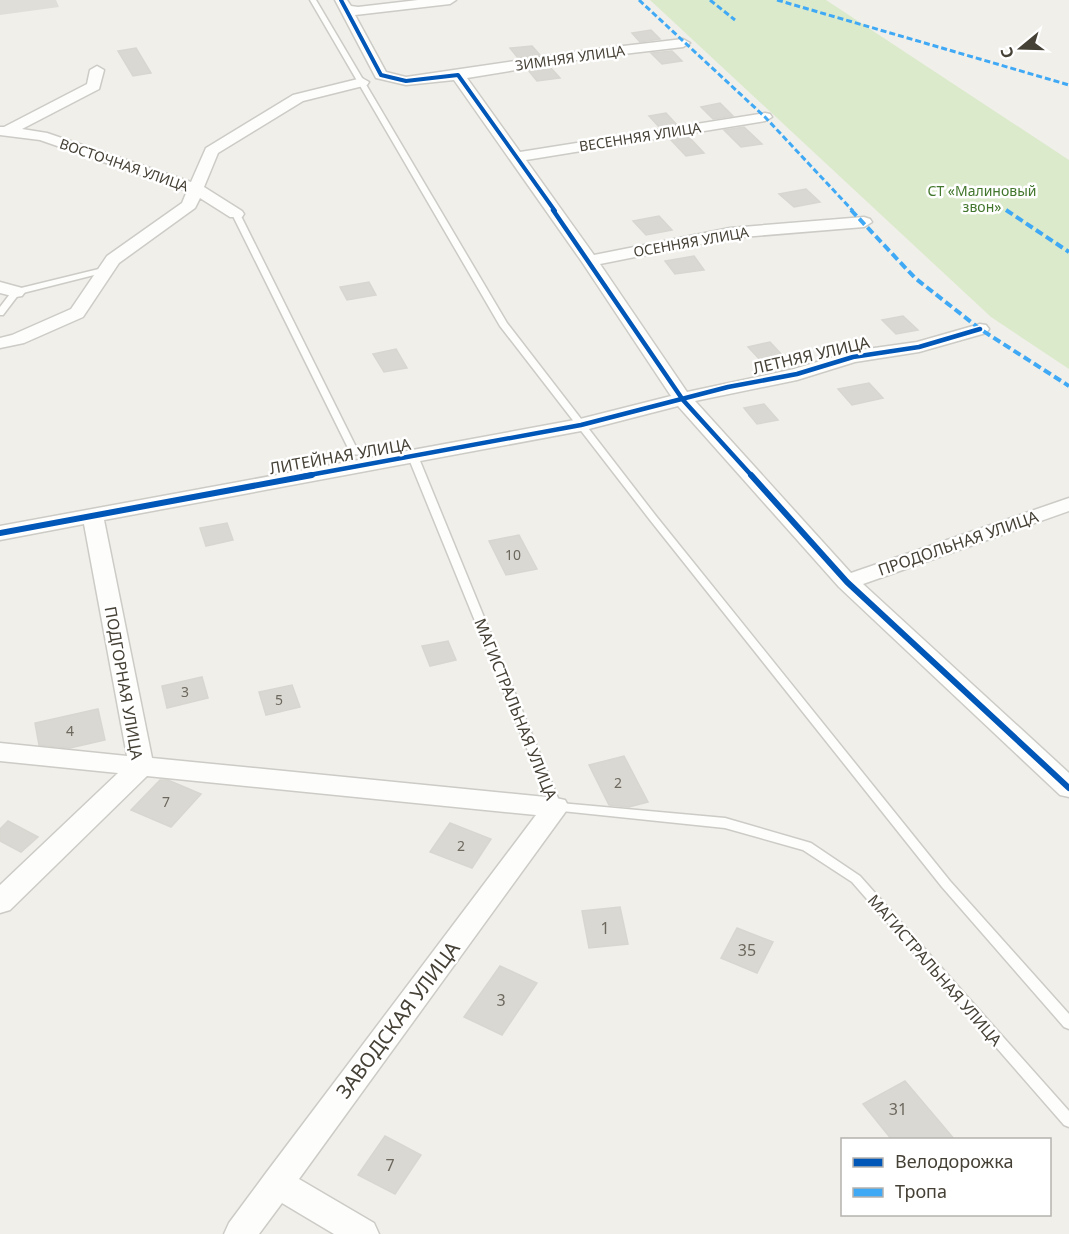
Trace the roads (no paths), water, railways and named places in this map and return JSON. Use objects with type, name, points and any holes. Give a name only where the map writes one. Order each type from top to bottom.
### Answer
[{"type":"street","points":[[344,5],[358,11],[450,0]]},
{"type":"street","name":"ЗИМНЯЯ УЛИЦА","points":[[344,5],[381,75],[406,81],[589,54],[683,43]]},
{"type":"street","name":"ВОСТОЧНАЯ УЛИЦА","points":[[3,132],[94,86],[98,70]]},
{"type":"street","points":[[458,75],[590,261],[683,400],[847,582],[1066,781]]},
{"type":"street","points":[[0,343],[18,339],[77,314],[113,260],[189,205],[211,151],[298,98],[362,82]]},
{"type":"street","name":"ВЕСЕННЯЯ УЛИЦА","points":[[515,157],[765,117]]},
{"type":"street","name":"ВОСТОЧНАЯ УЛИЦА","points":[[3,132],[42,136],[196,189],[236,214]]},
{"type":"street","name":"ОСЕННЯЯ УЛИЦА","points":[[590,261],[730,233],[864,222]]},
{"type":"street","name":"ЛЕТНЯЯ УЛИЦА","points":[[683,400],[729,387],[797,374],[853,357],[930,345],[980,329]]},
{"type":"street","name":"ЛИТЕЙНАЯ УЛИЦА","points":[[0,533],[581,425],[683,400]]},
{"type":"street","name":"ПРОДОЛЬНАЯ УЛИЦА","points":[[847,582],[1069,504]]},
{"type":"street","name":"ПОДГОРНАЯ УЛИЦА","points":[[0,902],[141,766],[93,515]]},
{"type":"street","points":[[0,752],[556,807]]},
{"type":"street","name":"ЗАВОДСКАЯ УЛИЦА","points":[[240,1234],[556,807]]},
{"type":"street","points":[[278,1183],[363,1234]]},
{"type":"lane","points":[[314,0],[503,324],[946,884],[1069,1023]]},
{"type":"lane","points":[[236,214],[354,452],[412,456]]},
{"type":"lane","points":[[0,313],[8,289],[107,269]]},
{"type":"lane","name":"МАГИСТРАЛЬНАЯ УЛИЦА","points":[[412,456],[556,807],[725,823],[807,846],[856,879],[1069,1121]]},
{"type":"park label","name":"СТ «Малиновый звон»","points":[[982,200]]}]
